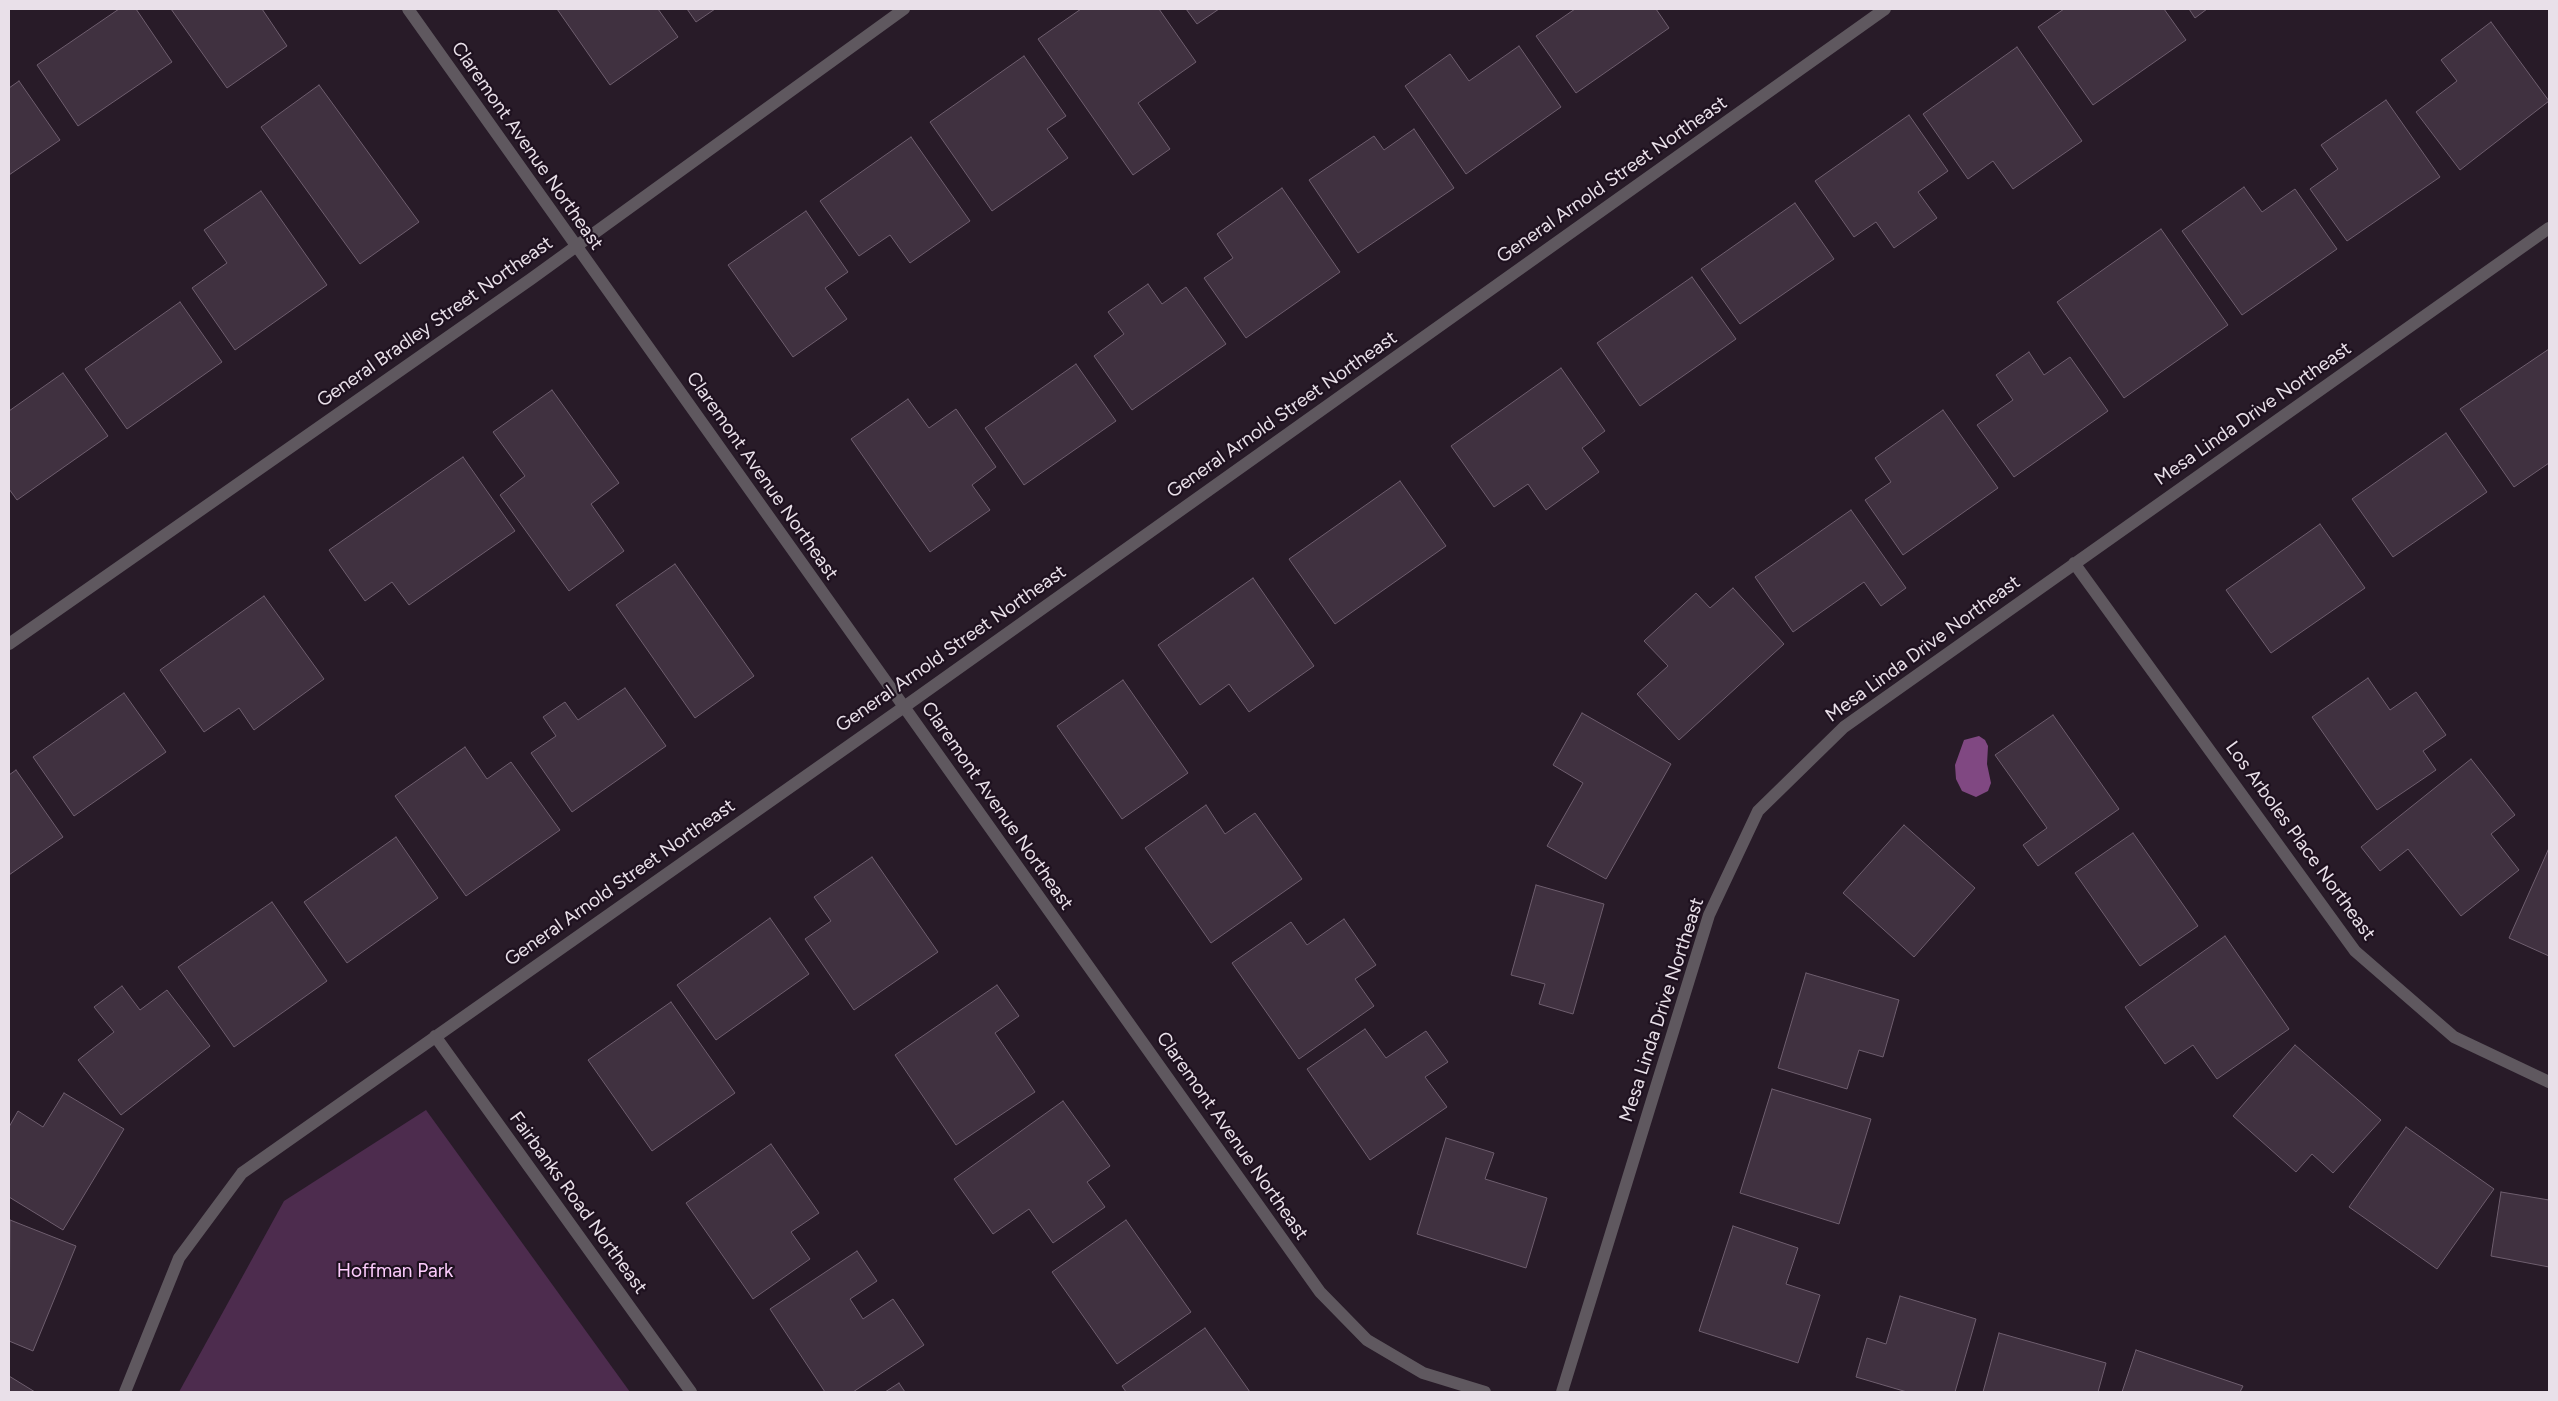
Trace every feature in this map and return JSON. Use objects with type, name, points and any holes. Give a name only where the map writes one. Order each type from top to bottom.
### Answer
[{"type":"street","name":"Claremont Avenue Northeast","points":[[408,9],[1320,1292],[1367,1340],[1423,1372],[1485,1392]]},
{"type":"street","name":"General Bradley Street Northeast","points":[[9,644],[576,247],[904,9]]},
{"type":"street","name":"General Arnold Street Northeast","points":[[125,1392],[179,1258],[242,1173],[904,707],[1885,9]]},
{"type":"street","name":"Mesa Linda Drive Northeast","points":[[1562,1392],[1709,916],[1758,812],[1844,727],[2549,228]]},
{"type":"street","name":"Los Arboles Place Northeast","points":[[2074,563],[2355,951],[2454,1037],[2549,1082]]},
{"type":"street","name":"Fairbanks Road Northeast","points":[[435,1036],[691,1392]]},
{"type":"green space","name":"Hoffman Park","points":[[426,1110],[630,1392],[179,1392],[284,1201]]},
{"type":"shaded area","points":[[1979,736],[1985,740],[1988,746],[1987,764],[1991,783],[1988,791],[1976,797],[1962,791],[1956,779],[1955,765],[1964,740]]},
{"type":"building","points":[[119,9],[136,9],[172,62],[78,126],[37,65]]},
{"type":"building","points":[[171,9],[262,9],[287,46],[227,88]]},
{"type":"building","points":[[557,9],[658,9],[678,37],[610,85]]},
{"type":"building","points":[[687,9],[715,9],[696,22]]},
{"type":"building","points":[[1081,9],[1159,9],[1196,62],[1138,103],[1170,149],[1133,175],[1038,39]]},
{"type":"building","points":[[1186,9],[1219,9],[1197,24]]},
{"type":"building","points":[[1575,9],[1656,9],[1669,28],[1576,93],[1536,36]]},
{"type":"building","points":[[2064,9],[2164,9],[2186,40],[2093,105],[2038,27]]},
{"type":"building","points":[[2189,9],[2207,9],[2195,18]]},
{"type":"building","points":[[2491,22],[2549,101],[2460,170],[2416,112],[2457,81],[2441,60]]},
{"type":"building","points":[[1519,46],[1561,107],[1466,174],[1405,86],[1450,54],[1469,81]]},
{"type":"building","points":[[2017,47],[2082,141],[2013,189],[1993,161],[1968,179],[1923,114]]},
{"type":"building","points":[[1024,56],[1066,116],[1047,129],[1068,158],[992,211],[930,122]]},
{"type":"building","points":[[19,81],[60,140],[9,175],[9,88]]},
{"type":"building","points":[[319,85],[419,222],[360,264],[261,127]]},
{"type":"building","points":[[2386,100],[2440,177],[2347,241],[2310,189],[2338,169],[2321,145]]},
{"type":"building","points":[[1909,115],[1948,171],[1918,192],[1937,218],[1894,248],[1876,222],[1854,237],[1815,181]]},
{"type":"building","points":[[1414,129],[1454,188],[1358,253],[1309,180],[1374,136],[1384,150]]},
{"type":"building","points":[[911,137],[970,221],[910,263],[890,235],[859,256],[820,201]]},
{"type":"building","points":[[2244,187],[2262,212],[2295,189],[2337,249],[2242,315],[2182,231]]},
{"type":"building","points":[[1282,188],[1340,272],[1246,338],[1204,278],[1233,258],[1217,234]]},
{"type":"building","points":[[261,191],[327,285],[235,350],[192,288],[227,263],[204,230]]},
{"type":"building","points":[[1795,203],[1834,259],[1740,324],[1701,269]]},
{"type":"building","points":[[806,211],[848,272],[825,288],[847,319],[793,357],[728,265]]},
{"type":"building","points":[[2161,229],[2228,325],[2124,398],[2057,302]]},
{"type":"building","points":[[1692,277],[1736,339],[1640,406],[1597,343]]},
{"type":"building","points":[[1148,284],[1162,304],[1186,287],[1226,344],[1132,410],[1094,356],[1124,334],[1108,312]]},
{"type":"building","points":[[180,302],[222,362],[127,429],[85,369]]},
{"type":"building","points":[[2549,349],[2549,463],[2514,487],[2460,409]]},
{"type":"building","points":[[2029,352],[2044,375],[2070,357],[2108,411],[2014,477],[1977,425],[2013,400],[1996,375]]},
{"type":"building","points":[[1076,364],[1116,421],[1024,485],[985,428]]},
{"type":"building","points":[[1561,368],[1605,431],[1582,448],[1599,472],[1546,510],[1528,484],[1494,507],[1451,446]]},
{"type":"building","points":[[63,373],[108,436],[17,500],[9,489],[9,411]]},
{"type":"building","points":[[552,390],[619,483],[591,504],[624,551],[569,591],[500,495],[525,476],[493,432]]},
{"type":"building","points":[[908,399],[929,428],[956,409],[996,467],[972,485],[990,510],[930,552],[851,439]]},
{"type":"building","points":[[1943,410],[1998,488],[1903,555],[1865,500],[1891,482],[1875,458]]},
{"type":"building","points":[[2446,433],[2487,492],[2393,557],[2352,499]]},
{"type":"building","points":[[463,457],[515,531],[409,605],[392,582],[365,601],[329,550]]},
{"type":"building","points":[[1400,481],[1446,546],[1335,624],[1289,559]]},
{"type":"building","points":[[1851,510],[1906,588],[1881,606],[1864,582],[1793,632],[1755,577]]},
{"type":"building","points":[[2320,524],[2365,588],[2271,653],[2226,590]]},
{"type":"building","points":[[675,564],[754,676],[695,718],[616,605]]},
{"type":"building","points":[[1253,578],[1314,666],[1249,712],[1229,684],[1200,705],[1158,645]]},
{"type":"building","points":[[1733,588],[1784,644],[1679,740],[1637,694],[1668,666],[1644,641],[1696,593],[1710,608]]},
{"type":"building","points":[[264,596],[324,679],[254,730],[239,708],[204,732],[160,670]]},
{"type":"building","points":[[2368,678],[2390,710],[2416,692],[2446,735],[2423,751],[2436,770],[2377,810],[2312,717]]},
{"type":"building","points":[[1123,680],[1188,773],[1122,819],[1057,726]]},
{"type":"building","points":[[625,688],[666,746],[572,812],[531,753],[556,736],[543,717],[565,702],[578,720]]},
{"type":"building","points":[[124,693],[166,752],[74,816],[33,757]]},
{"type":"building","points":[[1582,713],[1671,764],[1606,879],[1547,846],[1583,783],[1553,765]]},
{"type":"building","points":[[2053,715],[2119,809],[2038,866],[2023,845],[2047,828],[1995,755]]},
{"type":"building","points":[[465,747],[487,779],[511,762],[560,830],[466,896],[395,796]]},
{"type":"building","points":[[2471,759],[2515,815],[2491,834],[2519,870],[2461,916],[2408,849],[2380,871],[2361,847]]},
{"type":"building","points":[[16,770],[63,837],[9,875],[9,775]]},
{"type":"building","points":[[1206,805],[1225,834],[1255,813],[1302,879],[1211,943],[1145,848]]},
{"type":"building","points":[[1904,825],[1975,888],[1914,957],[1843,893]]},
{"type":"building","points":[[2133,833],[2198,926],[2140,966],[2075,873]]},
{"type":"building","points":[[396,837],[438,898],[347,963],[304,902]]},
{"type":"building","points":[[2549,848],[2549,956],[2509,938]]},
{"type":"building","points":[[872,857],[938,952],[854,1010],[805,939],[831,921],[814,897]]},
{"type":"building","points":[[1536,885],[1604,904],[1573,1014],[1539,1004],[1545,984],[1511,975]]},
{"type":"building","points":[[272,902],[327,981],[234,1047],[178,967]]},
{"type":"building","points":[[770,918],[809,974],[716,1040],[677,985]]},
{"type":"building","points":[[1344,919],[1376,965],[1355,979],[1374,1006],[1299,1059],[1232,963],[1291,922],[1307,945]]},
{"type":"building","points":[[2225,936],[2289,1029],[2217,1079],[2193,1045],[2165,1064],[2125,1007]]},
{"type":"building","points":[[1806,973],[1899,1000],[1883,1057],[1859,1050],[1847,1089],[1778,1068]]},
{"type":"building","points":[[997,985],[1019,1016],[995,1033],[1035,1092],[956,1145],[895,1055]]},
{"type":"building","points":[[122,986],[140,1010],[167,990],[210,1046],[121,1115],[78,1060],[114,1032],[94,1007]]},
{"type":"building","points":[[671,1002],[735,1093],[652,1151],[588,1060]]},
{"type":"building","points":[[1365,1029],[1386,1058],[1426,1031],[1448,1062],[1425,1077],[1447,1107],[1370,1160],[1307,1069]]},
{"type":"building","points":[[2295,1045],[2381,1120],[2333,1173],[2312,1154],[2296,1172],[2233,1116]]},
{"type":"building","points":[[1772,1089],[1871,1119],[1839,1224],[1740,1193]]},
{"type":"building","points":[[64,1093],[124,1129],[63,1230],[9,1197],[9,1127],[18,1111],[43,1127]]},
{"type":"building","points":[[1063,1101],[1110,1166],[1087,1182],[1105,1207],[1053,1243],[1029,1209],[993,1234],[954,1179]]},
{"type":"building","points":[[2406,1127],[2494,1189],[2437,1269],[2349,1207]]},
{"type":"building","points":[[1446,1138],[1494,1153],[1485,1179],[1547,1198],[1526,1268],[1417,1234]]},
{"type":"building","points":[[771,1144],[819,1213],[791,1232],[810,1259],[753,1299],[686,1203]]},
{"type":"building","points":[[2501,1192],[2549,1200],[2549,1267],[2491,1256]]},
{"type":"building","points":[[10,1220],[76,1246],[33,1351],[9,1341]]},
{"type":"building","points":[[1126,1220],[1191,1312],[1117,1364],[1052,1272]]},
{"type":"building","points":[[1733,1226],[1798,1248],[1786,1284],[1820,1295],[1798,1363],[1699,1331]]},
{"type":"building","points":[[857,1251],[877,1281],[850,1299],[863,1319],[893,1299],[924,1345],[853,1392],[825,1392],[770,1309]]},
{"type":"building","points":[[1900,1296],[1976,1319],[1955,1392],[1907,1392],[1856,1377],[1867,1338],[1886,1344]]},
{"type":"building","points":[[1205,1328],[1250,1392],[1126,1392],[1122,1386]]},
{"type":"building","points":[[1999,1333],[2106,1363],[2098,1392],[1983,1392]]},
{"type":"building","points":[[2136,1350],[2243,1386],[2240,1392],[2122,1392]]},
{"type":"building","points":[[9,1376],[35,1392],[9,1392]]},
{"type":"building","points":[[899,1383],[905,1392],[885,1392]]}]
